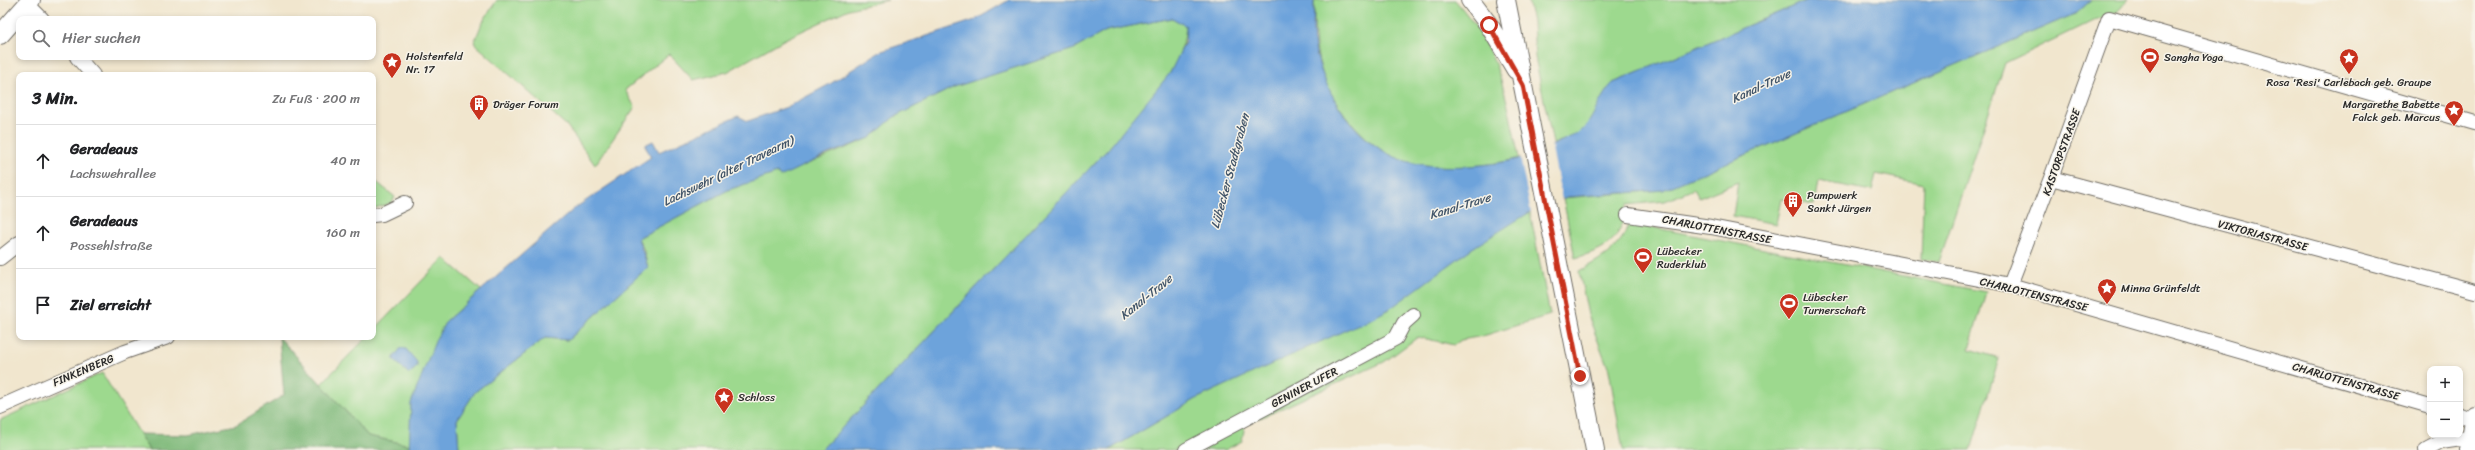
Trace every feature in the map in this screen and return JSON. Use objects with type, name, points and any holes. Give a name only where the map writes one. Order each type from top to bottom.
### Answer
[{"type":"main road","points":[[1470,0],[1489,25],[1523,85]]},
{"type":"main road","points":[[1493,0],[1516,44]]},
{"type":"main road","points":[[1506,0],[1516,44],[1531,131],[1595,450]]},
{"type":"main road","points":[[17,16],[30,3]]},
{"type":"main road","points":[[0,34],[16,17]]},
{"type":"street","points":[[30,3],[40,16]]},
{"type":"street","name":"KASTORPSTRASSE","points":[[2010,285],[2051,178],[2109,18],[2475,123]]},
{"type":"street","points":[[80,60],[90,72]]},
{"type":"street","name":"VIKTORIASTRASSE","points":[[2051,178],[2475,291]]},
{"type":"street","points":[[376,215],[382,214],[405,203]]},
{"type":"street","name":"CHARLOTTENSTRASSE","points":[[1628,215],[1654,217],[2010,285],[2427,405]]},
{"type":"street","points":[[0,258],[16,245]]},
{"type":"street","name":"GENINER UFER","points":[[1186,450],[1396,338],[1404,323],[1413,315]]},
{"type":"street","name":"FINKENBERG","points":[[0,407],[125,352],[159,340]]},
{"type":"street","points":[[2426,450],[2471,429]]},
{"type":"street","points":[[2460,450],[2471,429]]},
{"type":"green space","points":[[497,0],[888,0],[849,9],[785,39],[727,72],[693,80],[669,54],[625,90],[635,107],[595,165],[567,126],[474,43],[482,23]]},
{"type":"green space","points":[[1314,0],[1455,0],[1482,37],[1492,56],[1505,94],[1519,158],[1474,166],[1457,167],[1424,165],[1396,158],[1384,152],[1372,143],[1350,121],[1340,108],[1325,82],[1316,43],[1314,26]]},
{"type":"green space","points":[[1528,0],[1808,0],[1613,83],[1593,118],[1584,130],[1579,134],[1553,144],[1535,57],[1533,22]]},
{"type":"green space","points":[[2091,0],[2128,0],[2117,12],[2094,20],[2005,63],[1939,262],[1921,259],[1924,184],[1876,174],[1872,191],[1818,181],[1814,205],[1781,199],[1776,224],[1733,216],[1738,182],[1699,198],[1694,189],[1665,201],[1627,205],[1621,227],[1617,235],[1604,247],[1575,258],[1563,198],[1663,190],[2077,13]]},
{"type":"green space","points":[[1172,18],[1186,26],[1183,43],[1177,60],[1157,92],[1109,148],[821,450],[459,450],[457,420],[475,392],[545,338],[568,340],[648,267],[643,248],[638,238],[728,190],[777,173],[779,176],[870,138],[894,117],[954,87],[1074,49],[1106,31]]},
{"type":"green space","points":[[376,181],[395,197],[391,203],[376,208]]},
{"type":"green space","points":[[1530,212],[1550,315],[1483,336],[1461,340],[1454,345],[1418,337],[1384,362],[1245,425],[1242,441],[1225,450],[1109,450],[1198,398],[1359,323],[1360,325],[1403,298],[1486,238]]},
{"type":"green space","name":"Lübecker Turnerschaft","points":[[1630,223],[1986,292],[1969,349],[1999,358],[1971,450],[1623,450],[1609,370],[1588,315],[1579,271],[1609,252],[1621,240]]},
{"type":"green space","points":[[444,258],[481,290],[446,321],[436,339],[410,445],[368,436],[321,384],[364,340],[376,340],[376,328]]},
{"type":"green space","points":[[279,340],[282,340],[368,436],[410,445],[410,450],[149,450],[139,434],[188,435],[236,425],[284,395]]},
{"type":"green space","points":[[102,373],[149,450],[0,450],[0,420]]},
{"type":"water","points":[[1009,0],[1314,0],[1313,37],[1318,59],[1331,94],[1352,124],[1379,148],[1395,157],[1407,161],[1436,166],[1467,166],[1518,159],[1536,153],[1579,133],[1589,122],[1604,95],[1613,83],[1808,0],[2091,0],[2077,13],[1663,190],[1567,197],[1530,212],[1471,249],[1391,308],[1360,325],[1359,324],[1198,398],[1109,450],[821,450],[1109,148],[1170,73],[1185,42],[1186,26],[1172,18],[1106,31],[1074,49],[954,87],[894,117],[870,138],[828,154],[780,177],[777,173],[728,190],[638,238],[648,267],[568,340],[545,338],[475,392],[457,420],[459,450],[409,450],[411,403],[436,339],[446,321],[575,208],[651,157],[645,145],[653,141],[659,152],[738,116],[748,121],[787,107],[830,84],[879,52],[975,20]]},
{"type":"water","points":[[401,348],[406,349],[417,362],[417,367],[409,374],[394,360],[394,357]]},
{"type":"pier","points":[[1551,143],[1562,200],[1531,213],[1520,156]]},
{"type":"place","name":"Sangha Yoga","points":[[2150,74]]},
{"type":"place","name":"Rosa 'Resi' Carlebach geb. Graupe","points":[[2349,75]]},
{"type":"place","name":"Holstenfeld Nr. 17","points":[[392,79]]},
{"type":"place","name":"Dräger Forum","points":[[479,121]]},
{"type":"place","name":"Margarethe Babette Falck geb. Marcus","points":[[2454,127]]},
{"type":"place","name":"Pumpwerk Sankt Jürgen","points":[[1793,218]]},
{"type":"place","name":"Lübecker Ruderklub","points":[[1643,274]]},
{"type":"place","name":"Minna Grünfeldt","points":[[2107,305]]},
{"type":"place","name":"Lübecker Turnerschaft","points":[[1789,320]]},
{"type":"place","name":"Schloss","points":[[724,414]]},
{"type":"route","points":[[1489,25],[1509,57],[1523,85],[1580,376]]},
{"type":"water label","name":"Kanal-Trave","points":[[1761,86]]},
{"type":"water label","name":"Lachswehr (alter Travearm)","points":[[728,171]]},
{"type":"water label","name":"Lübecker Stadtgraben","points":[[1230,171]]},
{"type":"water label","name":"Kanal-Trave","points":[[1460,206]]},
{"type":"water label","name":"Kanal-Trave","points":[[1146,297]]}]
